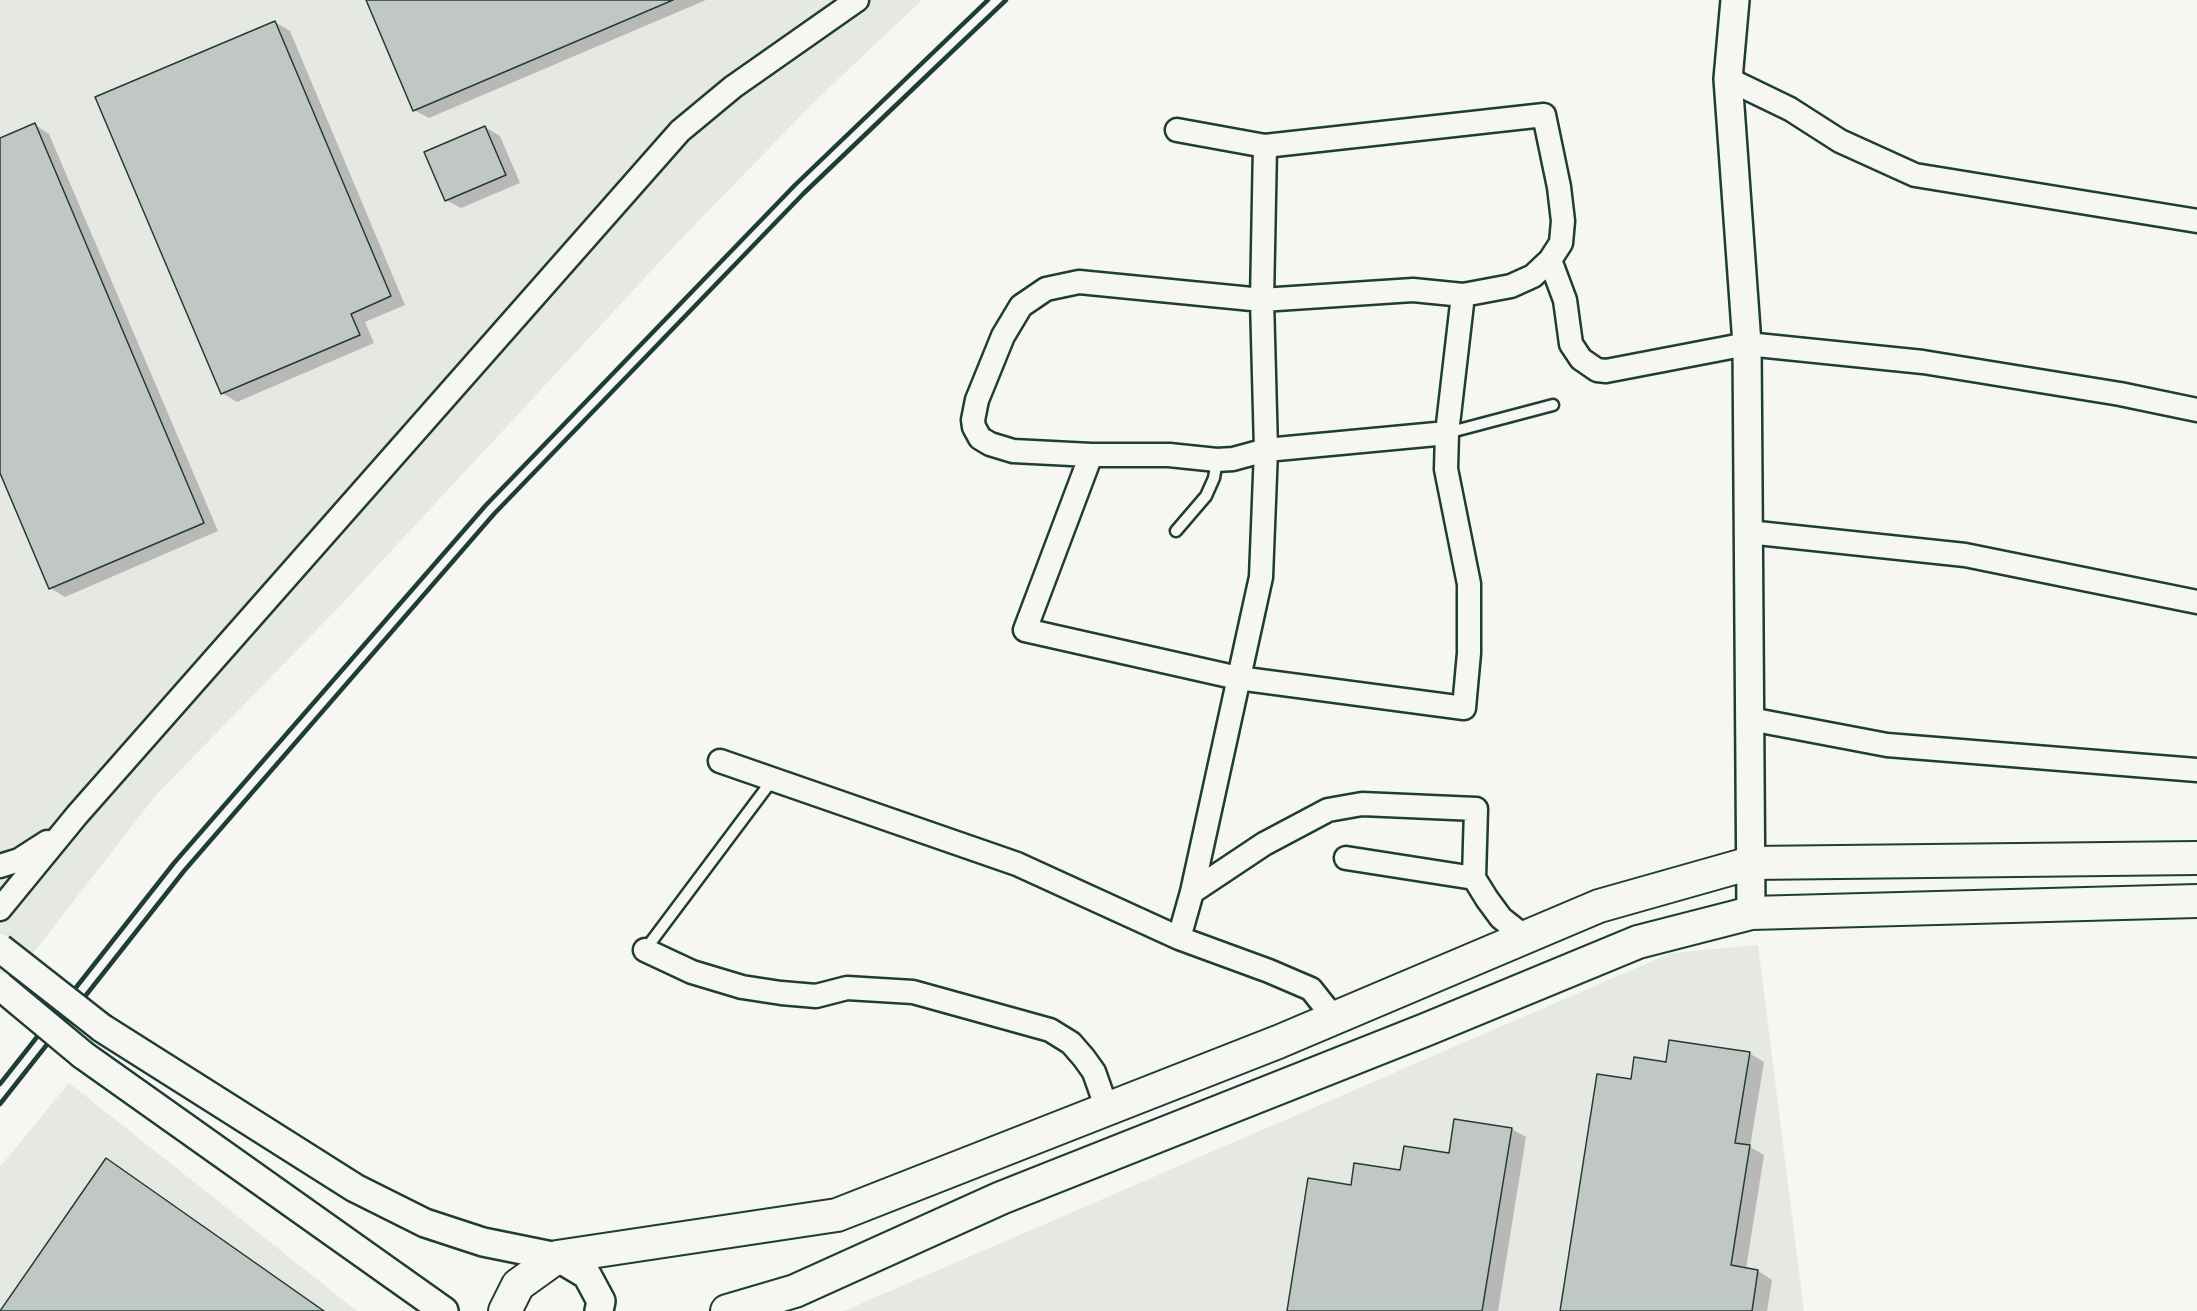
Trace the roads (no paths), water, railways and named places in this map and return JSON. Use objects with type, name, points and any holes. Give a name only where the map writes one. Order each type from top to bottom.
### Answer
[{"type":"main road","points":[[506,1311],[518,1285],[557,1257],[837,1215],[1334,1017],[1599,906],[1751,863],[2197,858]]},
{"type":"main road","points":[[727,1311],[795,1292],[1001,1198],[1425,1030],[1638,942],[1751,913],[2197,901]]},
{"type":"street","points":[[0,909],[77,815],[680,130],[733,87],[857,0]]},
{"type":"street","points":[[1735,0],[1728,80],[1747,344],[1751,913]]},
{"type":"street","points":[[1728,80],[1790,108],[1840,141],[1915,175],[2197,220]]},
{"type":"street","points":[[1177,130],[1265,146],[1544,115],[1559,188],[1563,220],[1561,243],[1550,260],[1533,276],[1511,286],[1463,296],[1413,290],[1262,300],[1079,282],[1046,289],[1021,306],[1003,336],[977,400],[973,420],[976,433],[985,441],[1013,451],[1091,455],[1169,455],[1217,460],[1233,459],[1266,450],[1447,433]]},
{"type":"street","points":[[1179,938],[1192,892],[1261,577],[1266,450],[1262,300],[1265,146]]},
{"type":"street","points":[[1550,260],[1565,300],[1571,344],[1581,359],[1597,370],[1606,371],[1747,344],[1923,362],[2120,394],[2197,410]]},
{"type":"street","points":[[1091,455],[1025,630],[1238,678],[1464,708],[1469,653],[1469,584],[1446,470],[1447,433],[1463,296]]},
{"type":"street","points":[[1748,532],[1965,555],[2197,602]]},
{"type":"street","points":[[1750,719],[1887,745],[2197,770]]},
{"type":"street","points":[[720,761],[1017,864],[1179,938],[1311,989],[1334,1017]]},
{"type":"street","points":[[1192,892],[1264,844],[1328,810],[1362,804],[1476,809],[1474,878],[1486,899],[1501,918],[1525,937]]},
{"type":"street","points":[[0,866],[19,860],[43,846],[77,815]]},
{"type":"street","points":[[1346,858],[1474,878]]},
{"type":"street","points":[[0,948],[102,1028],[355,1188],[425,1223],[483,1242],[557,1257],[587,1275],[602,1301],[599,1311]]},
{"type":"street","points":[[645,950],[692,972],[742,987],[816,996],[847,988],[913,992],[1050,1030],[1071,1043],[1084,1058],[1094,1072],[1107,1109]]},
{"type":"street","points":[[0,986],[10,1002],[444,1311]]},
{"type":"lane","points":[[1447,433],[1552,405]]},
{"type":"lane","points":[[1176,531],[1206,496],[1214,478],[1217,460]]},
{"type":"lane","points":[[645,950],[773,779]]},
{"type":"railway","points":[[0,1084],[174,863],[486,505],[795,185],[988,0]]},
{"type":"railway","points":[[0,1104],[184,871],[494,514],[804,193],[1006,0]]}]
